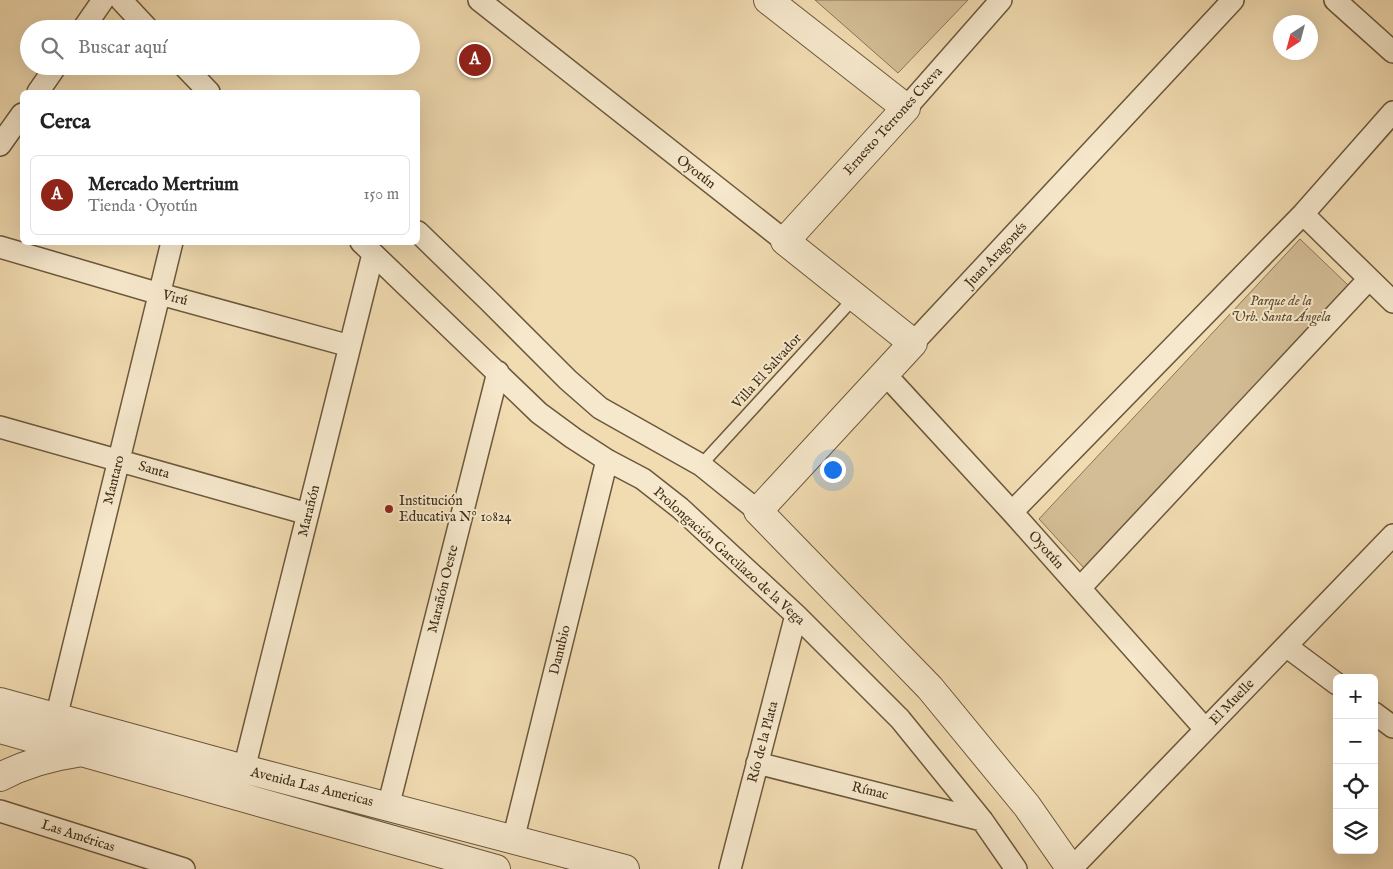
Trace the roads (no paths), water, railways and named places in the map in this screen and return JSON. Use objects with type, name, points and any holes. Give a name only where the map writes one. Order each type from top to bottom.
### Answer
[{"type":"street","points":[[89,20],[103,0]]},
{"type":"street","points":[[121,0],[140,20]]},
{"type":"street","name":"Oyotún","points":[[479,0],[913,343]]},
{"type":"street","points":[[768,0],[906,108]]},
{"type":"street","name":"Ernesto Terrones Cueva","points":[[785,241],[1001,0]]},
{"type":"street","name":"Juan Aragonés","points":[[758,511],[1233,0]]},
{"type":"street","points":[[1335,0],[1393,52]]},
{"type":"street","points":[[39,90],[50,75]]},
{"type":"street","points":[[193,75],[207,90]]},
{"type":"street","points":[[1012,512],[1303,214],[1393,112]]},
{"type":"street","points":[[0,145],[20,117]]},
{"type":"street","points":[[1303,214],[1393,302]]},
{"type":"street","points":[[420,234],[568,380],[600,408],[701,465],[758,511],[930,688],[1027,806],[1071,869]]},
{"type":"street","name":"Mantaro","points":[[56,718],[171,245]]},
{"type":"street","name":"Virú","points":[[0,247],[160,294],[350,346]]},
{"type":"street","name":"Marañón","points":[[244,769],[350,346],[367,248]]},
{"type":"street","name":"Prolongación Garcilazo de la Vega","points":[[367,248],[539,413],[607,460],[643,479],[680,508],[796,615],[900,719],[982,820],[1016,869]]},
{"type":"street","points":[[1080,588],[1369,279]]},
{"type":"street","name":"Marañón Oeste","points":[[388,806],[498,372]]},
{"type":"street","name":"Oyotún","points":[[885,374],[1012,512],[1205,729]]},
{"type":"street","name":"Santa","points":[[0,428],[308,514]]},
{"type":"street","name":"Danubio","points":[[513,840],[607,460]]},
{"type":"street","name":"El Muelle","points":[[1071,869],[1393,535]]},
{"type":"street","name":"Río de la Plata","points":[[730,869],[796,615]]},
{"type":"street","points":[[1286,646],[1333,681]]},
{"type":"street","points":[[1378,716],[1393,727]]},
{"type":"street","name":"Avenida Las Americas","points":[[4,724],[56,718],[625,869]]},
{"type":"street","name":"Avenida Las Americas","points":[[4,724],[80,752],[496,869]]},
{"type":"street","points":[[0,777],[17,768],[51,756],[80,752]]},
{"type":"street","name":"Rímac","points":[[758,763],[982,820]]},
{"type":"street","name":"Las Américas","points":[[0,811],[184,869]]},
{"type":"street","points":[[104,844],[127,869]]},
{"type":"lane","name":"Villa El Salvador","points":[[701,465],[855,297]]},
{"type":"place","name":"Mercado Mertrium","points":[[475,60]]},
{"type":"place","name":"Institución Educativa Nº 10824","points":[[389,509]]},
{"type":"park label","name":"Parque de la Urb. Santa Ángela","points":[[1281,310]]}]
